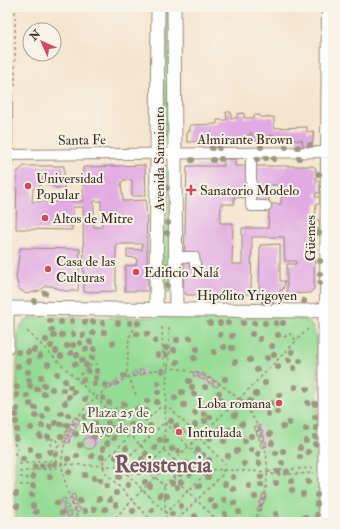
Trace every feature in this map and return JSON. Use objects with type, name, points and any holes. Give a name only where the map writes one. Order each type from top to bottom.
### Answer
[{"type":"main road","name":"Avenida Sarmiento","points":[[158,7],[159,310]]},
{"type":"main road","name":"Avenida Sarmiento","points":[[174,7],[176,310]]},
{"type":"main road","name":"Hipólito Yrigoyen","points":[[7,307],[159,310],[329,309]]},
{"type":"main road","points":[[7,307],[7,347]]},
{"type":"main road","name":"Güemes","points":[[326,522],[324,470],[329,309]]},
{"type":"street","name":"Güemes","points":[[327,7],[330,152],[329,309]]},
{"type":"street","points":[[7,163],[11,89]]},
{"type":"street","name":"Almirante Brown","points":[[158,153],[330,152]]},
{"type":"street","name":"Santa Fe","points":[[7,155],[158,153]]},
{"type":"street","points":[[251,161],[251,206],[266,206]]},
{"type":"street","points":[[176,257],[194,257],[194,264]]},
{"type":"path","points":[[11,89],[15,12],[21,7]]},
{"type":"path","points":[[136,326],[129,337],[127,372],[136,395]]},
{"type":"path","points":[[162,327],[163,360],[167,368]]},
{"type":"path","points":[[146,468],[164,450],[167,368],[170,358],[168,327]]},
{"type":"path","points":[[169,465],[239,399],[296,340],[308,330]]},
{"type":"path","points":[[27,331],[108,410],[154,460]]},
{"type":"path","points":[[284,337],[290,334],[296,340]]},
{"type":"path","points":[[76,379],[91,364],[99,362]]},
{"type":"path","points":[[80,522],[69,498],[62,460],[66,441],[73,426],[95,398],[103,391],[130,377],[167,368],[199,374],[213,380],[239,399],[252,415],[261,432],[266,452],[268,472],[264,497],[254,522]]},
{"type":"path","points":[[108,410],[126,406]]},
{"type":"path","points":[[153,522],[131,501],[104,471],[103,462],[159,408],[171,409],[225,464],[222,474],[175,522]]},
{"type":"path","points":[[119,466],[165,422]]},
{"type":"path","points":[[165,422],[210,469]]},
{"type":"path","points":[[59,445],[57,440],[52,439],[51,446],[53,450],[59,445],[62,445]]},
{"type":"path","points":[[15,443],[18,449],[15,455]]},
{"type":"path","points":[[164,450],[182,468],[268,472],[276,470],[324,470]]},
{"type":"path","points":[[19,464],[55,460],[63,464],[146,468],[164,486],[166,522]]},
{"type":"path","points":[[19,472],[56,468],[63,464]]},
{"type":"path","points":[[119,466],[166,513]]},
{"type":"path","points":[[164,486],[182,468]]},
{"type":"path","points":[[166,513],[210,469]]},
{"type":"path","points":[[268,472],[275,475],[324,470]]},
{"type":"path","points":[[111,522],[160,472]]},
{"type":"path","points":[[20,477],[26,477],[29,480]]},
{"type":"path","points":[[173,477],[219,522]]},
{"type":"path","points":[[20,485],[30,484]]},
{"type":"path","points":[[210,522],[215,518]]},
{"type":"green space","points":[[168,11],[170,135],[163,136],[161,14]]},
{"type":"green space","points":[[164,166],[169,166],[171,291],[165,293],[163,292],[162,169]]},
{"type":"green space","name":"Plaza 25 de Mayo de 1810","points":[[41,317],[291,318],[308,322],[315,333],[317,346],[319,522],[16,522],[15,455],[18,333],[23,322]]},
{"type":"building","points":[[226,112],[231,112],[231,118],[237,118],[237,114],[244,113],[244,118],[254,118],[254,115],[260,115],[260,117],[274,117],[274,128],[307,127],[307,132],[314,131],[312,147],[303,147],[302,140],[275,141],[274,135],[268,136],[268,140],[252,141],[252,133],[250,133],[250,136],[244,136],[244,140],[187,142],[187,131],[190,131],[190,125],[217,124],[217,120],[227,120]]},
{"type":"building","points":[[224,159],[235,159],[235,166],[313,166],[316,168],[316,182],[320,181],[320,193],[316,193],[315,197],[320,197],[320,204],[316,204],[315,220],[319,220],[320,229],[315,229],[314,289],[310,293],[287,294],[287,264],[296,264],[296,261],[285,261],[284,237],[252,237],[251,294],[186,295],[186,293],[183,293],[187,166],[224,166]],"holes":[[[269,185],[279,185],[279,190],[282,190],[281,204],[269,204]],[[234,197],[249,198],[249,210],[269,210],[268,228],[242,228],[242,264],[232,264],[233,223],[220,223],[221,204],[234,204]]]},
{"type":"building","points":[[145,165],[146,196],[132,196],[132,180],[123,180],[121,184],[123,201],[146,200],[148,291],[125,291],[125,266],[136,265],[137,258],[127,257],[127,249],[142,250],[142,244],[116,244],[116,291],[84,292],[83,207],[73,207],[72,230],[16,229],[17,172],[24,166],[64,166],[64,188],[55,188],[53,184],[49,184],[50,179],[42,179],[41,185],[33,189],[32,202],[83,201],[83,167]],"holes":[[[94,201],[101,201],[102,227],[94,227]]]},
{"type":"building","points":[[327,237],[333,237],[333,246],[327,245]]},
{"type":"building","points":[[280,244],[280,281],[285,281],[283,290],[280,290],[280,293],[259,293],[260,245]]},
{"type":"building","name":"Casa de las Culturas","points":[[20,248],[80,249],[78,291],[65,291],[51,286],[46,286],[39,291],[26,294],[19,289],[16,277]]},
{"type":"building","points":[[143,369],[144,374],[140,375],[139,370]]},
{"type":"building","points":[[136,371],[137,376],[133,377],[132,373]]},
{"type":"building","points":[[195,371],[199,373],[198,377],[193,376]]},
{"type":"building","points":[[202,373],[206,375],[204,380],[199,378]]},
{"type":"building","points":[[208,377],[213,379],[211,384],[206,381]]},
{"type":"building","points":[[117,380],[119,384],[115,386],[114,382]]},
{"type":"building","points":[[215,381],[220,383],[217,387],[212,385]]},
{"type":"building","points":[[112,383],[113,387],[109,389],[107,385]]},
{"type":"building","points":[[75,417],[80,420],[78,424],[72,421]]},
{"type":"building","points":[[71,423],[77,426],[74,431],[68,428]]},
{"type":"building","points":[[260,425],[261,429],[256,431],[254,427]]},
{"type":"building","points":[[67,430],[73,433],[71,437],[65,435]]},
{"type":"building","points":[[262,430],[263,434],[258,436],[256,432]]},
{"type":"building","points":[[264,435],[265,439],[260,441],[258,438]]},
{"type":"building","points":[[64,437],[70,439],[69,443],[63,442]]},
{"type":"building","points":[[89,437],[93,439],[95,443],[93,447],[89,449],[85,447],[83,443],[85,439]]},
{"type":"building","points":[[266,441],[267,446],[262,448],[260,443]]},
{"type":"building","points":[[74,494],[76,498],[72,500],[71,495]]},
{"type":"building","points":[[263,494],[266,495],[265,500],[261,499]]},
{"type":"building","points":[[65,498],[66,502],[62,503],[61,500]]},
{"type":"building","points":[[76,500],[78,504],[74,506],[72,501]]},
{"type":"building","points":[[261,500],[264,501],[262,506],[259,505]]},
{"type":"building","points":[[67,504],[69,508],[64,510],[63,506]]},
{"type":"building","points":[[259,506],[262,507],[260,511],[257,510]]},
{"type":"building","points":[[79,507],[81,510],[77,513],[75,509]]},
{"type":"building","points":[[70,511],[72,515],[68,517],[66,513]]},
{"type":"place","name":"Universidad Popular","points":[[28,186]]},
{"type":"place","name":"Sanatorio Modelo","points":[[191,190]]},
{"type":"place","name":"Altos de Mitre","points":[[45,218]]},
{"type":"place","name":"Casa de las Culturas","points":[[48,269]]},
{"type":"place","name":"Edificio Nalá","points":[[136,272]]},
{"type":"place","name":"Loba romana","points":[[279,403]]},
{"type":"place","name":"Intitulada","points":[[179,432]]},
{"type":"district","name":"Resistencia","points":[[163,465]]}]
